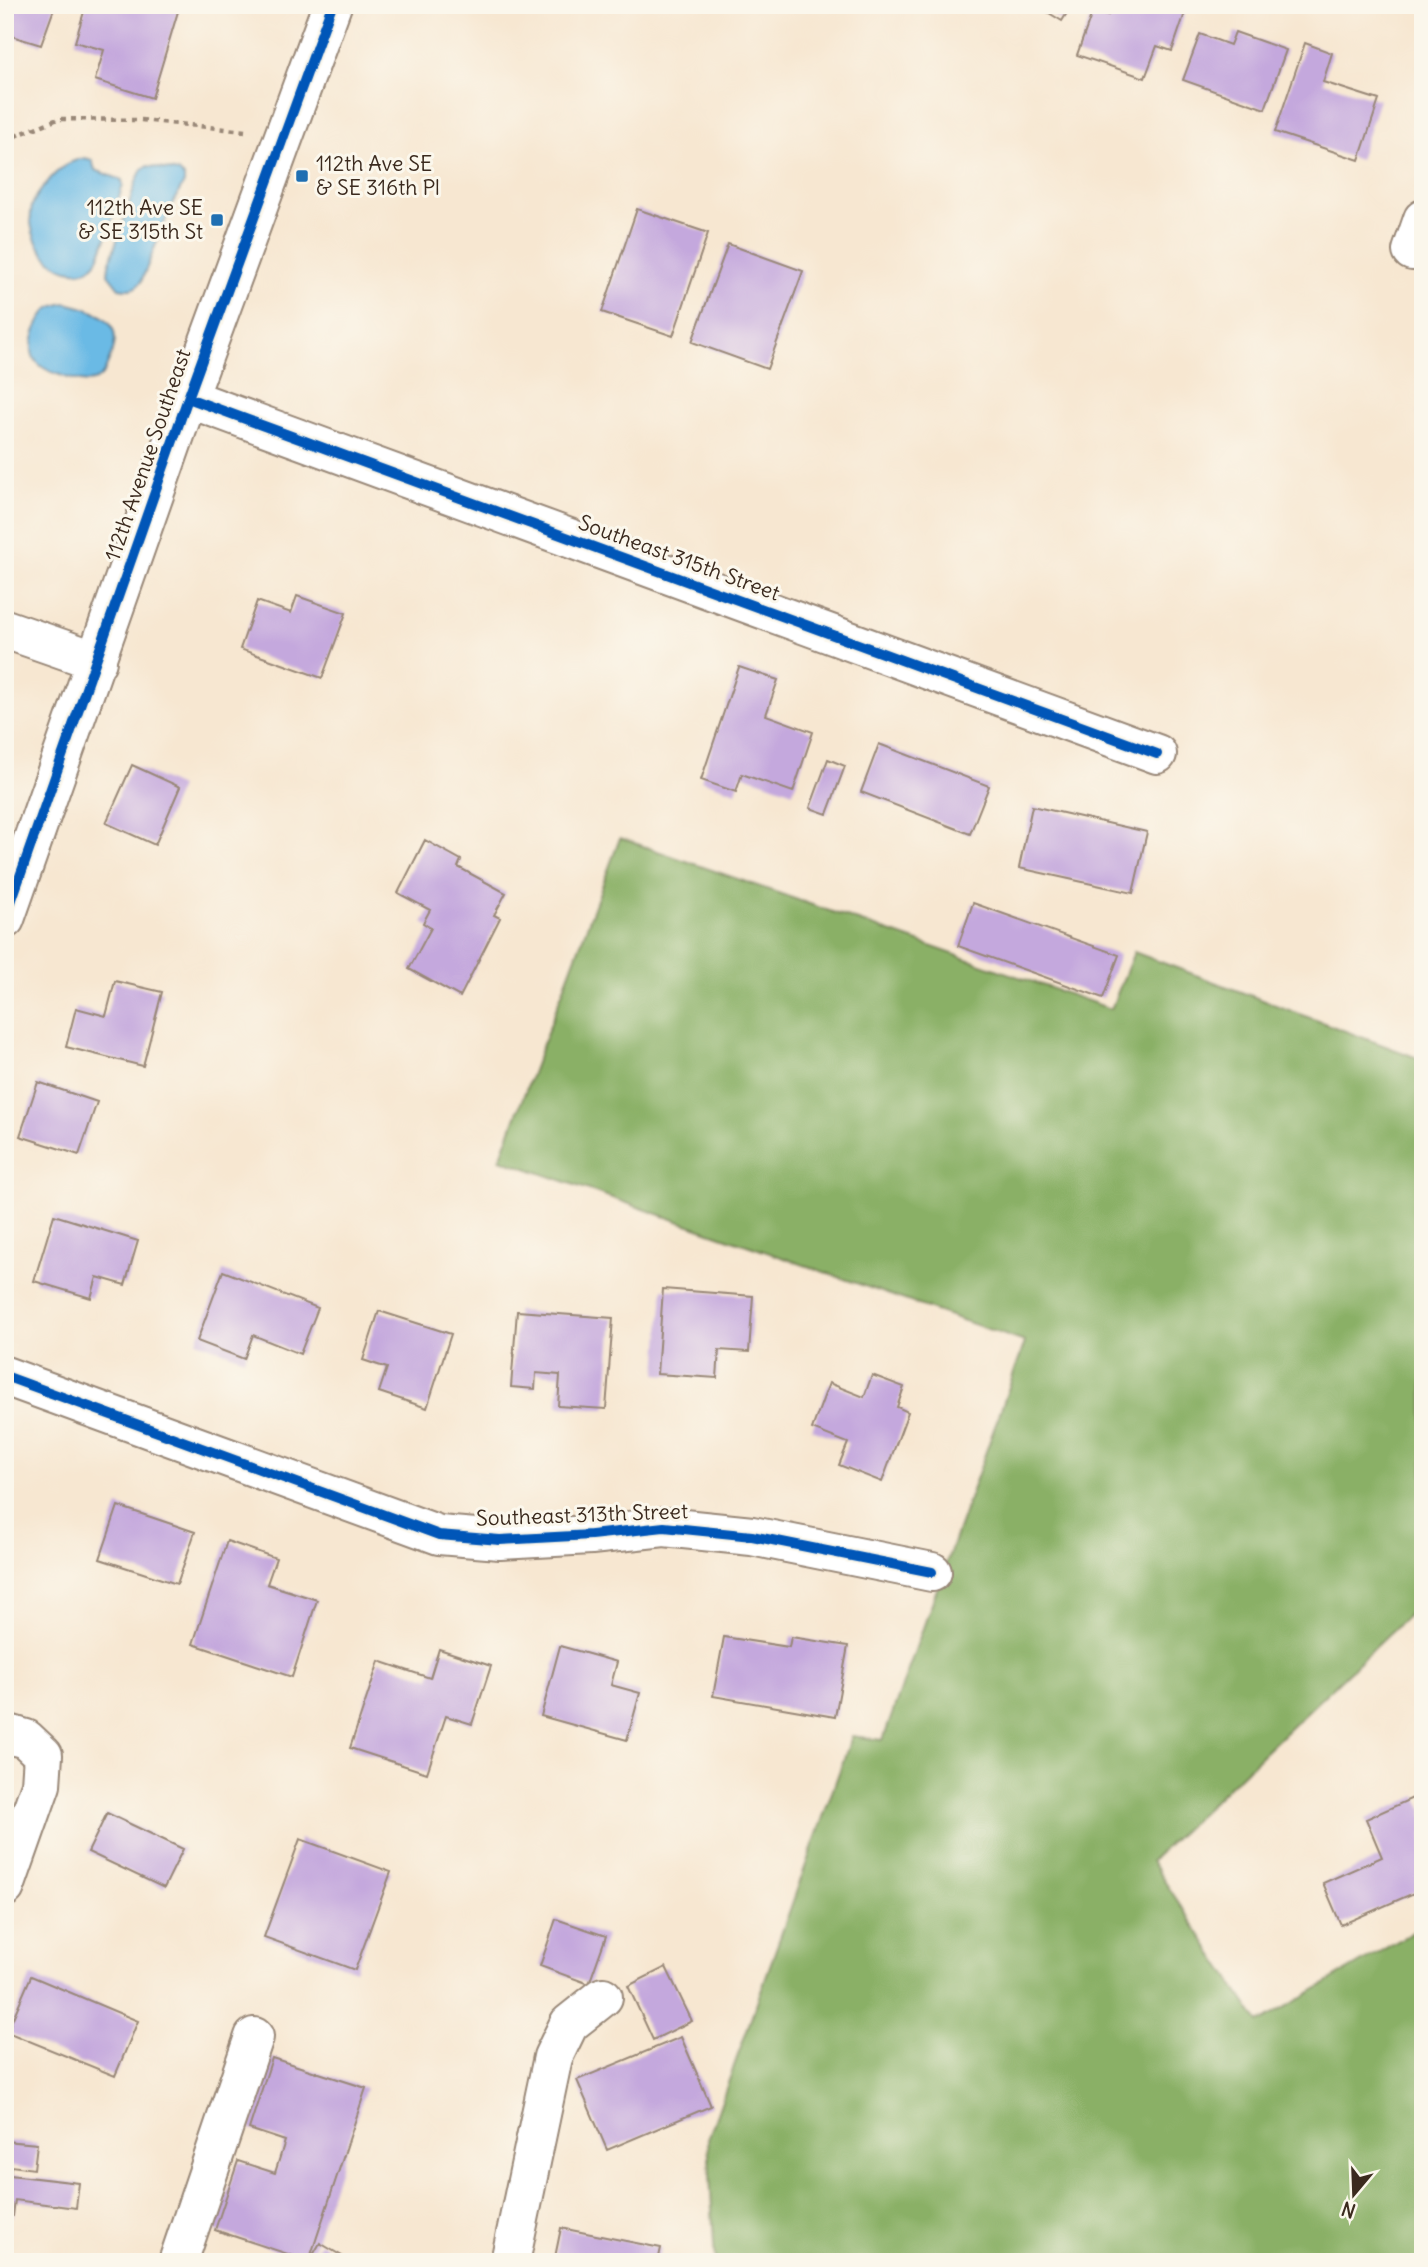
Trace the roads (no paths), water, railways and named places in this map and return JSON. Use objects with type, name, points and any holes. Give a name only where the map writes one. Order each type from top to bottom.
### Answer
[{"type":"street","name":"112th Avenue Southeast","points":[[5,919],[188,398],[332,5]]},
{"type":"street","name":"Southeast 315th Street","points":[[188,398],[1157,754]]},
{"type":"street","points":[[5,629],[97,661]]},
{"type":"street","name":"Southeast 313th Street","points":[[5,1376],[439,1535],[499,1540],[591,1535],[664,1527],[752,1536],[932,1572]]},
{"type":"street","points":[[5,1733],[26,1739],[43,1755],[41,1785],[5,1887]]},
{"type":"street","points":[[510,2262],[553,2057],[569,2024],[603,1997]]},
{"type":"street","points":[[178,2262],[254,2037]]},
{"type":"water","points":[[85,158],[92,160],[95,170],[122,180],[123,185],[97,260],[89,269],[76,271],[63,268],[46,256],[35,238],[31,217],[34,200],[50,179],[68,164]]},
{"type":"water","points":[[148,166],[178,172],[184,177],[184,183],[172,204],[141,282],[132,289],[119,288],[108,274],[109,265],[136,182],[142,169]]},
{"type":"water","points":[[66,303],[98,314],[112,326],[114,345],[105,370],[96,380],[82,381],[55,374],[39,364],[33,356],[33,341],[42,318],[50,308]]},
{"type":"place","name":"112th Ave SE & SE 316th Pl","points":[[302,176]]},
{"type":"place","name":"112th Ave SE & SE 315th St","points":[[217,220]]}]
